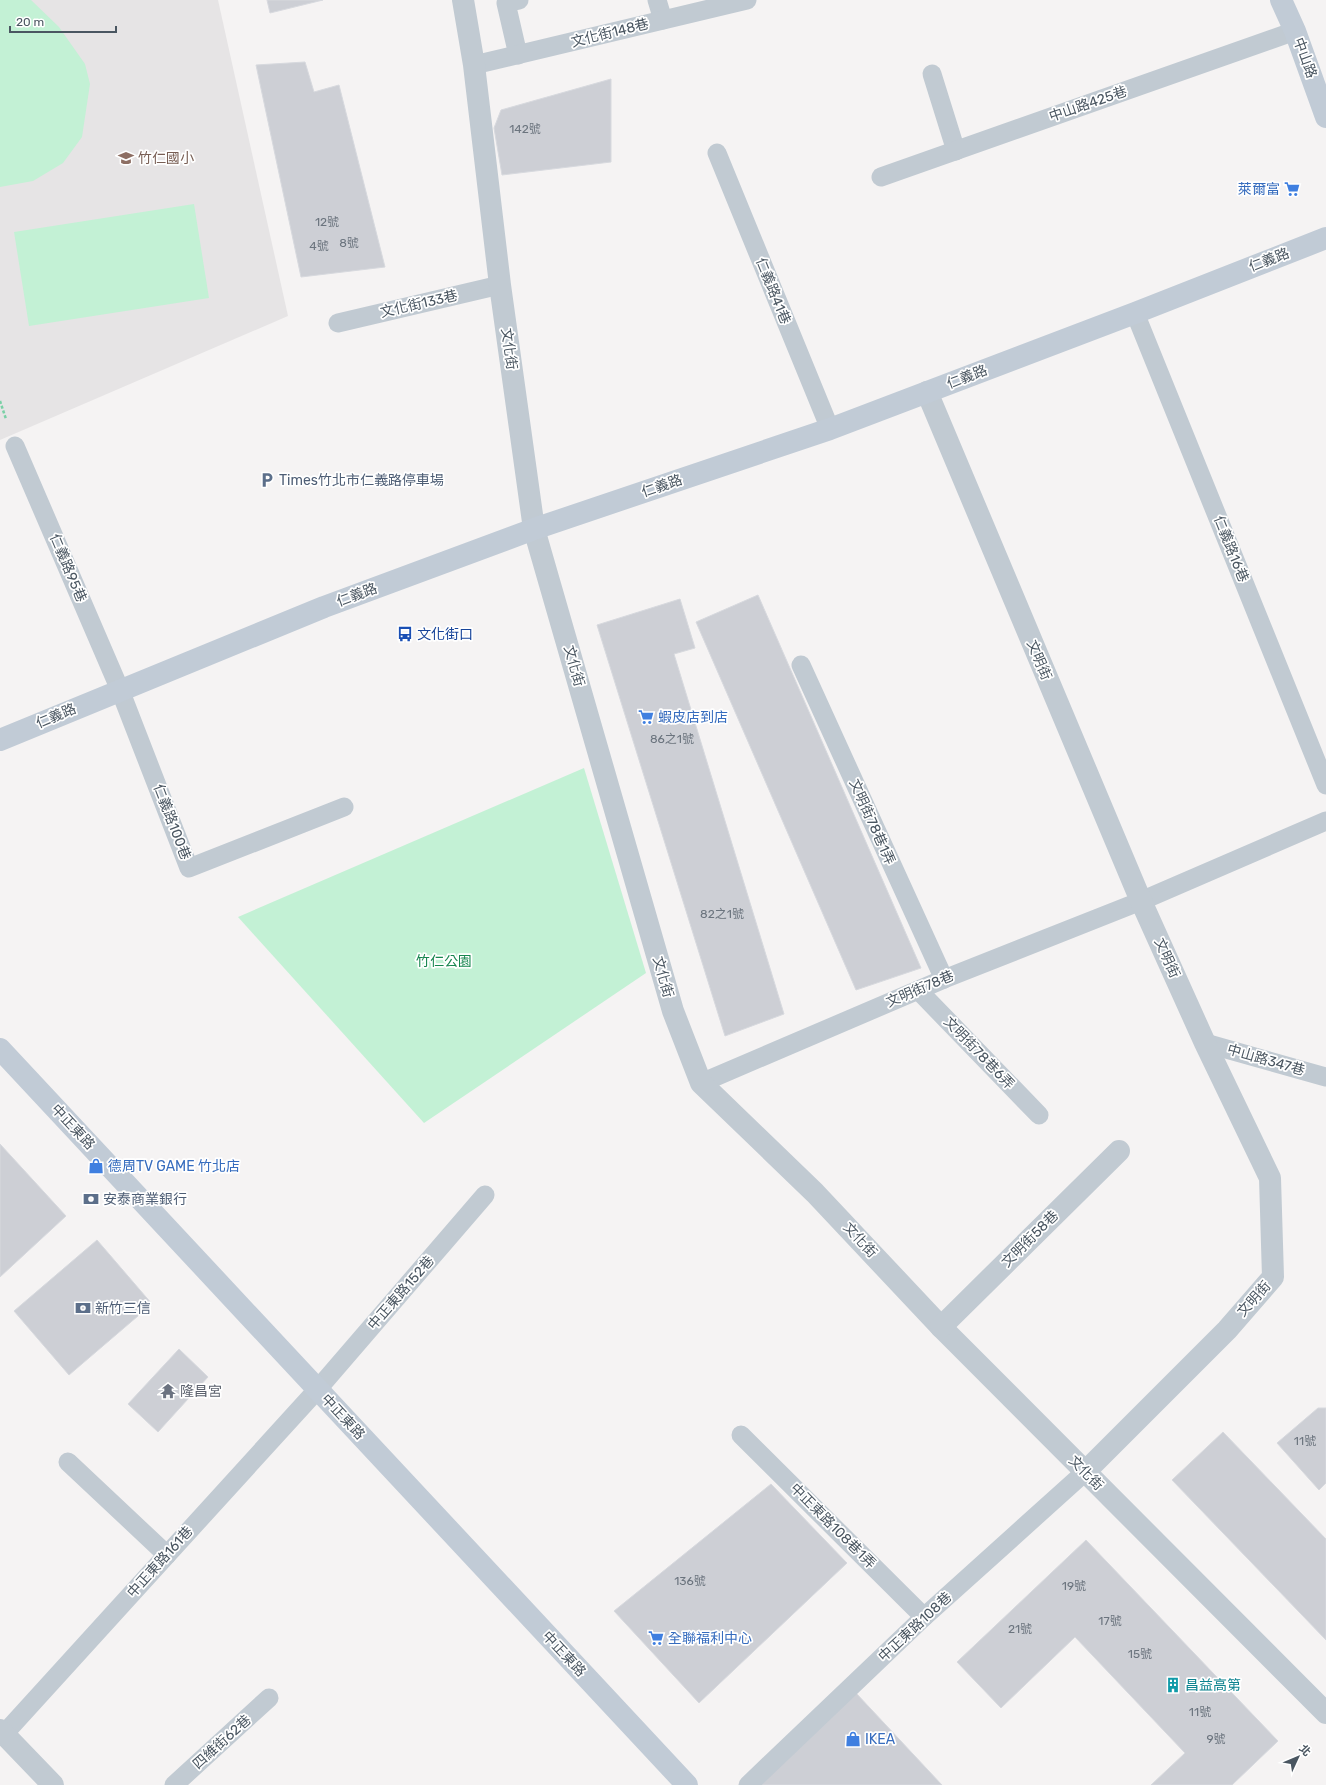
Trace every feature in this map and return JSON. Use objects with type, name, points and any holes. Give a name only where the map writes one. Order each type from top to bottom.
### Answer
[{"type":"street","name":"文化街","points":[[463,0],[474,65],[500,285],[534,529],[669,997],[701,1083],[816,1193],[941,1327],[1326,1713]]},
{"type":"street","name":"中山路","points":[[1281,0],[1295,31],[1326,117]]},
{"type":"street","name":"仁義路","points":[[0,740],[324,607],[534,529],[830,429],[1135,313],[1326,238]]},
{"type":"street","name":"文明街","points":[[927,392],[1141,900],[1205,1042],[1270,1178],[1273,1277],[1227,1330],[1085,1472]]},
{"type":"street","name":"中正東路","points":[[0,1049],[687,1785]]},
{"type":"street","name":"文明街58巷","points":[[941,1327],[1118,1151]]},
{"type":"street","points":[[1,1734],[54,1785]]},
{"type":"lane","points":[[518,55],[506,3],[519,0]]},
{"type":"lane","points":[[658,0],[664,20]]},
{"type":"lane","name":"文化街148巷","points":[[474,65],[747,0]]},
{"type":"lane","name":"中山路425巷","points":[[881,177],[1295,31]]},
{"type":"lane","points":[[932,74],[956,151]]},
{"type":"lane","name":"仁義路41巷","points":[[717,154],[830,429]]},
{"type":"lane","name":"文化街133巷","points":[[338,323],[500,285]]},
{"type":"lane","name":"仁義路16巷","points":[[1135,313],[1326,785]]},
{"type":"lane","name":"仁義路95巷","points":[[15,446],[120,690]]},
{"type":"lane","name":"文明街78巷1弄","points":[[801,665],[944,979]]},
{"type":"lane","name":"仁義路100巷","points":[[120,690],[189,868],[344,807]]},
{"type":"lane","name":"文明街78巷","points":[[701,1083],[944,979],[1141,900],[1326,821]]},
{"type":"lane","name":"文明街78巷6弄","points":[[918,990],[1039,1115]]},
{"type":"lane","name":"中山路347巷","points":[[1205,1042],[1326,1077]]},
{"type":"lane","name":"中正東路152巷","points":[[317,1390],[485,1195]]},
{"type":"lane","name":"中正東路161巷","points":[[1,1734],[317,1390]]},
{"type":"lane","name":"中正東路108巷1弄","points":[[742,1435],[924,1617]]},
{"type":"lane","points":[[68,1462],[167,1555]]},
{"type":"lane","name":"中正東路108巷","points":[[748,1785],[924,1617],[1085,1472]]},
{"type":"lane","name":"四維街62巷","points":[[174,1785],[269,1698]]},
{"type":"shaded area","name":"竹仁國小","points":[[0,0],[218,0],[288,316],[0,440]]},
{"type":"green space","points":[[0,0],[31,0],[59,27],[85,64],[90,84],[82,137],[63,163],[33,181],[0,187]]},
{"type":"green space","points":[[194,204],[209,298],[29,326],[14,232]]},
{"type":"green space","name":"竹仁公園","points":[[584,768],[646,973],[424,1123],[238,917]]},
{"type":"building","points":[[267,0],[323,0],[270,13]]},
{"type":"building","points":[[305,62],[314,92],[339,85],[385,267],[301,277],[256,65]]},
{"type":"building","points":[[611,79],[611,162],[502,175],[494,128],[501,110]]},
{"type":"building","points":[[758,595],[921,968],[856,990],[696,622]]},
{"type":"building","points":[[680,599],[695,648],[674,654],[784,1014],[725,1036],[597,625]]},
{"type":"building","points":[[0,1144],[66,1216],[0,1277]]},
{"type":"building","name":"新竹三信","points":[[97,1240],[152,1304],[69,1375],[14,1311]]},
{"type":"building","name":"隆昌宮","points":[[179,1349],[208,1377],[158,1432],[128,1404]]},
{"type":"building","points":[[1318,1408],[1326,1408],[1326,1483],[1319,1490],[1277,1443]]},
{"type":"building","points":[[1223,1432],[1326,1539],[1326,1640],[1172,1480]]},
{"type":"building","points":[[771,1484],[847,1563],[699,1703],[614,1611]]},
{"type":"building","name":"昌益高第","points":[[1086,1540],[1278,1741],[1232,1785],[1151,1785],[1185,1753],[1075,1637],[1001,1708],[957,1662]]},
{"type":"building","name":"IKEA","points":[[856,1693],[942,1785],[757,1785]]},
{"type":"place","name":"竹仁國小","points":[[126,158]]},
{"type":"place","name":"萊爾富","points":[[1292,189]]},
{"type":"place","name":"Times竹北市仁義路停車場","points":[[267,480]]},
{"type":"place","name":"文化街口","points":[[405,634]]},
{"type":"place","name":"蝦皮店到店","points":[[646,717]]},
{"type":"place","name":"德周TV GAME 竹北店","points":[[96,1166]]},
{"type":"place","name":"安泰商業銀行","points":[[91,1199]]},
{"type":"place","name":"新竹三信","points":[[83,1308]]},
{"type":"place","name":"隆昌宮","points":[[168,1391]]},
{"type":"place","name":"全聯福利中心","points":[[656,1638]]},
{"type":"place","name":"昌益高第","points":[[1173,1685]]},
{"type":"place","name":"IKEA","points":[[853,1739]]}]
